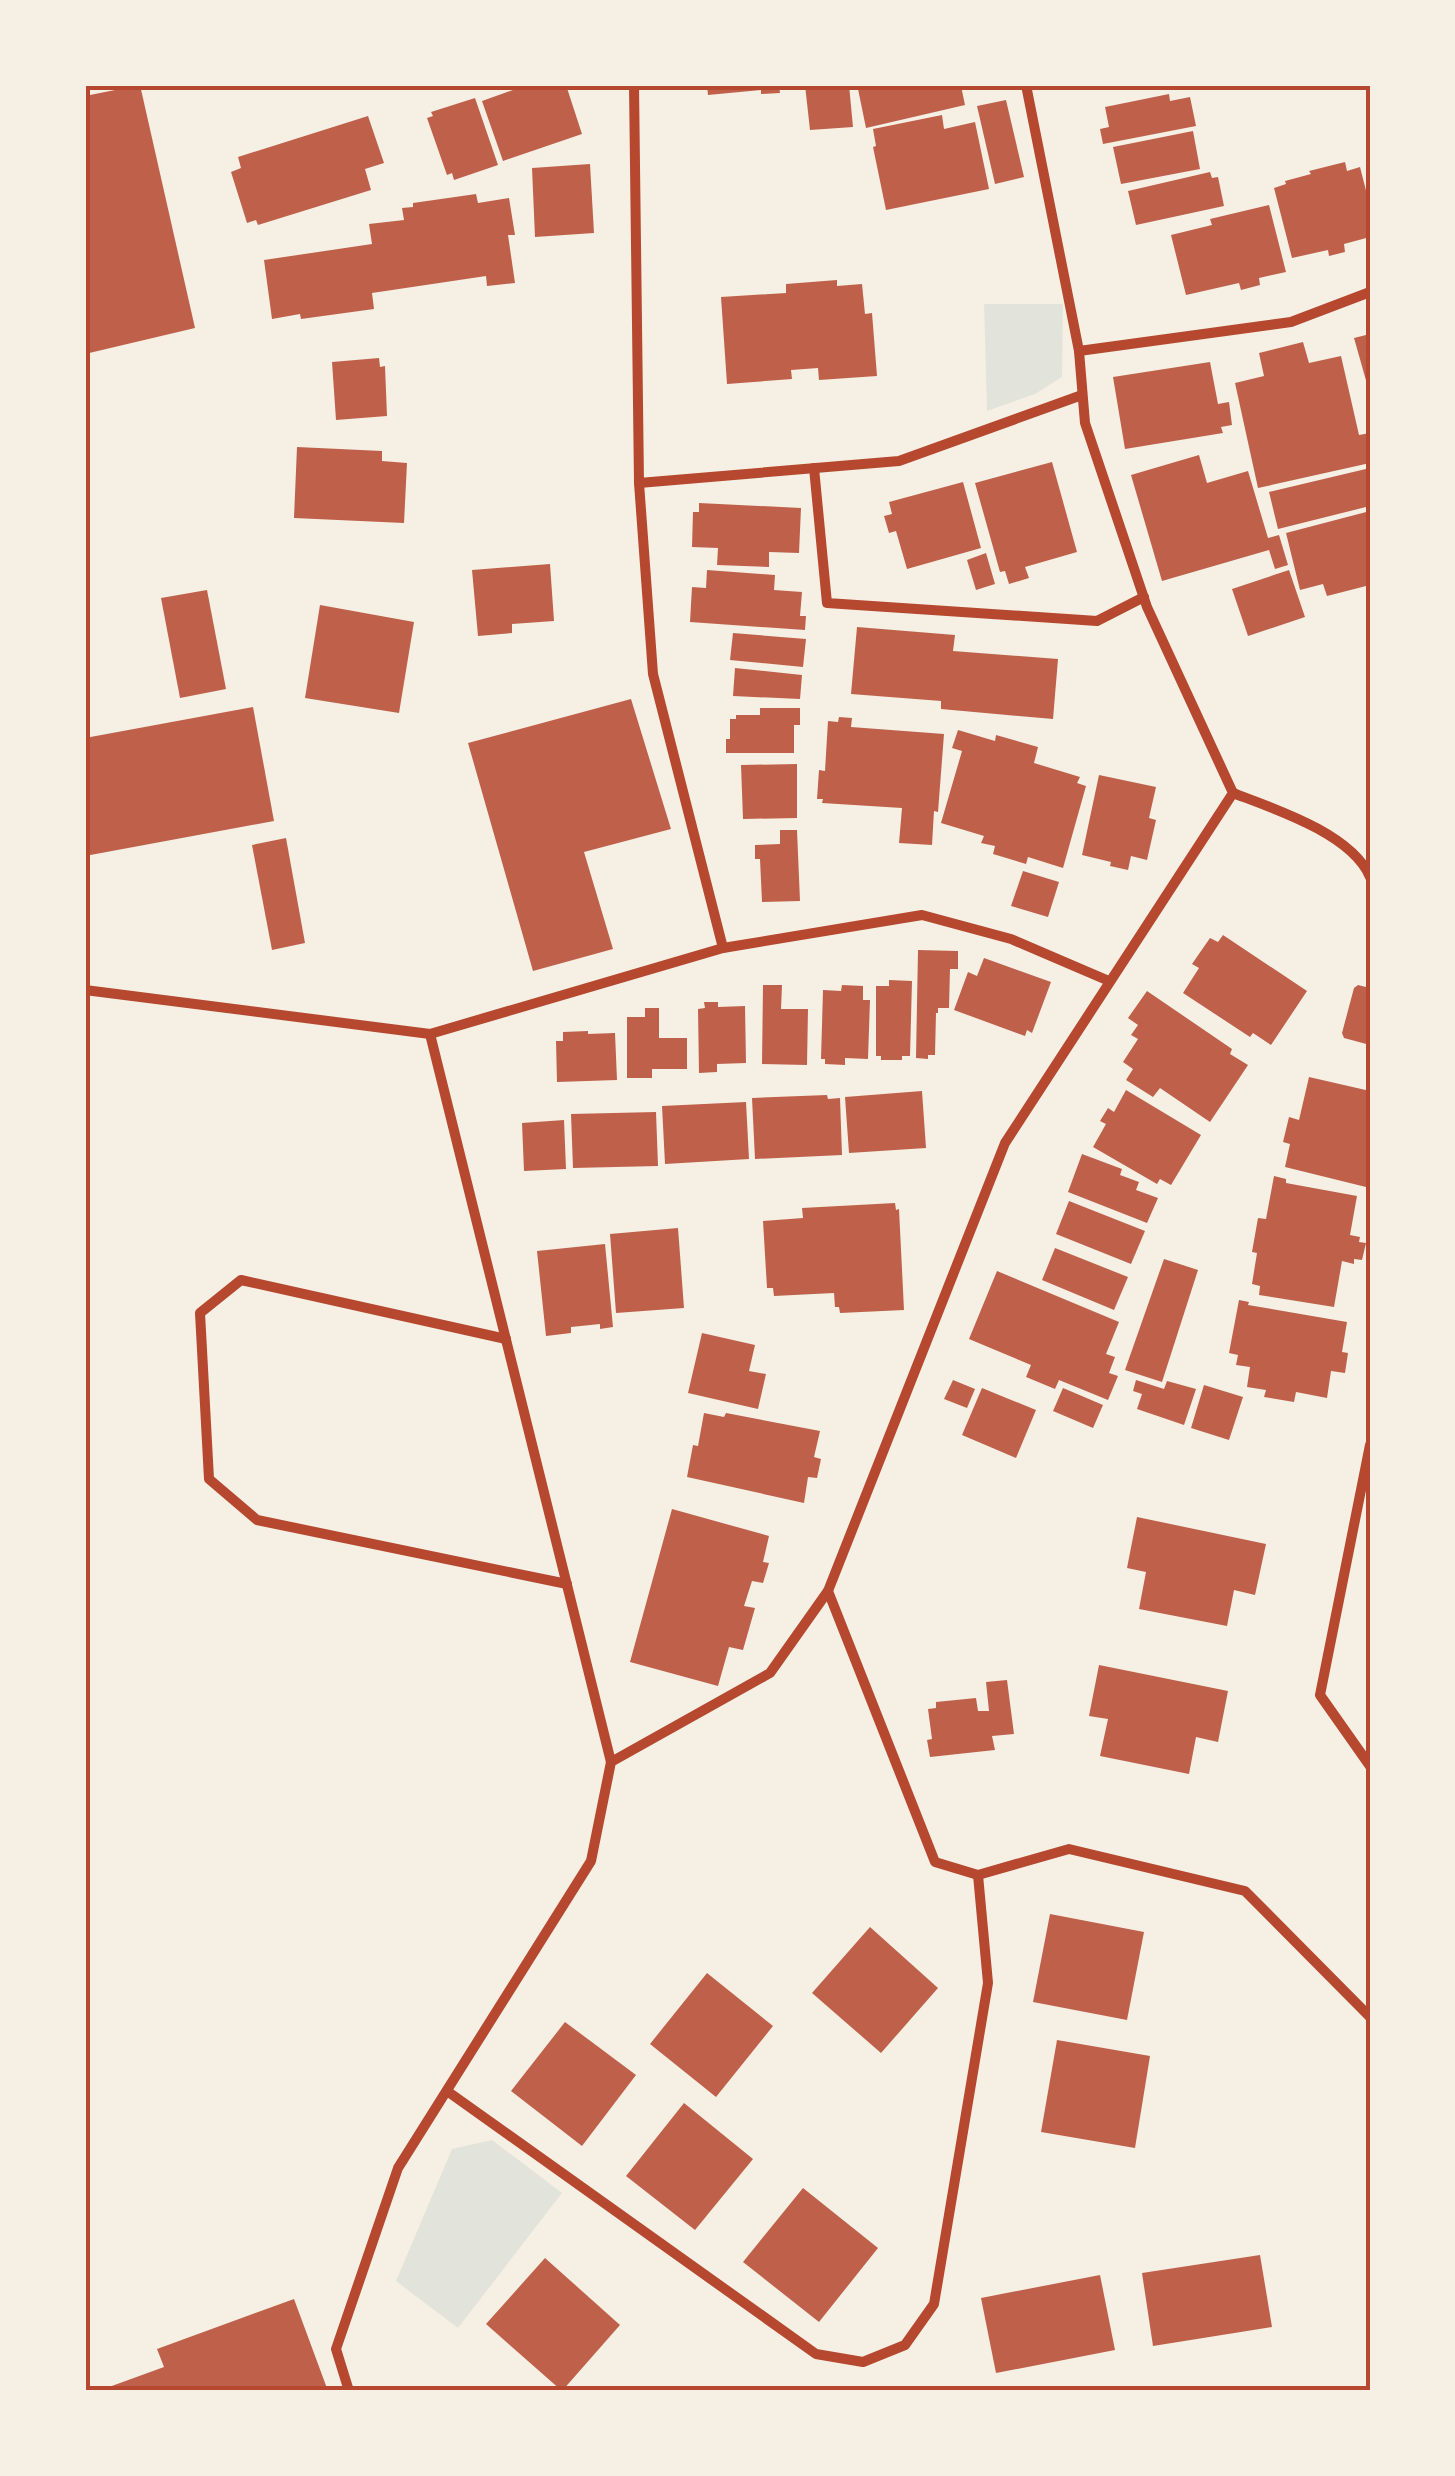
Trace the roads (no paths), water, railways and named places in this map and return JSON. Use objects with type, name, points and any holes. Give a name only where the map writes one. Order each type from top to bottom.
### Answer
[{"type":"street","points":[[634,85],[638,484],[653,674],[723,948]]},
{"type":"street","points":[[1026,85],[1079,351],[1085,424],[1144,597],[1233,793],[1303,820],[1363,861],[1370,878]]},
{"type":"street","points":[[1079,351],[1291,322],[1370,292]]},
{"type":"street","points":[[638,484],[898,461],[1082,395]]},
{"type":"street","points":[[814,468],[827,603],[1097,620],[1144,597]]},
{"type":"street","points":[[610,1762],[770,1673],[828,1591],[1005,1143],[1233,793]]},
{"type":"street","points":[[85,990],[430,1034],[723,948],[922,914],[1011,939],[1109,981]]},
{"type":"street","points":[[349,2391],[336,2349],[398,2168],[590,1861],[610,1762],[430,1034]]},
{"type":"street","points":[[506,1338],[241,1280],[200,1314],[210,1479],[257,1520],[567,1584]]},
{"type":"street","points":[[1370,1445],[1320,1695],[1370,1766]]},
{"type":"street","points":[[828,1591],[935,1862],[978,1874],[1069,1848],[1245,1891],[1370,2016]]},
{"type":"street","points":[[447,2092],[816,2354],[863,2362],[905,2345],[934,2304],[988,1983],[978,1874]]}]
